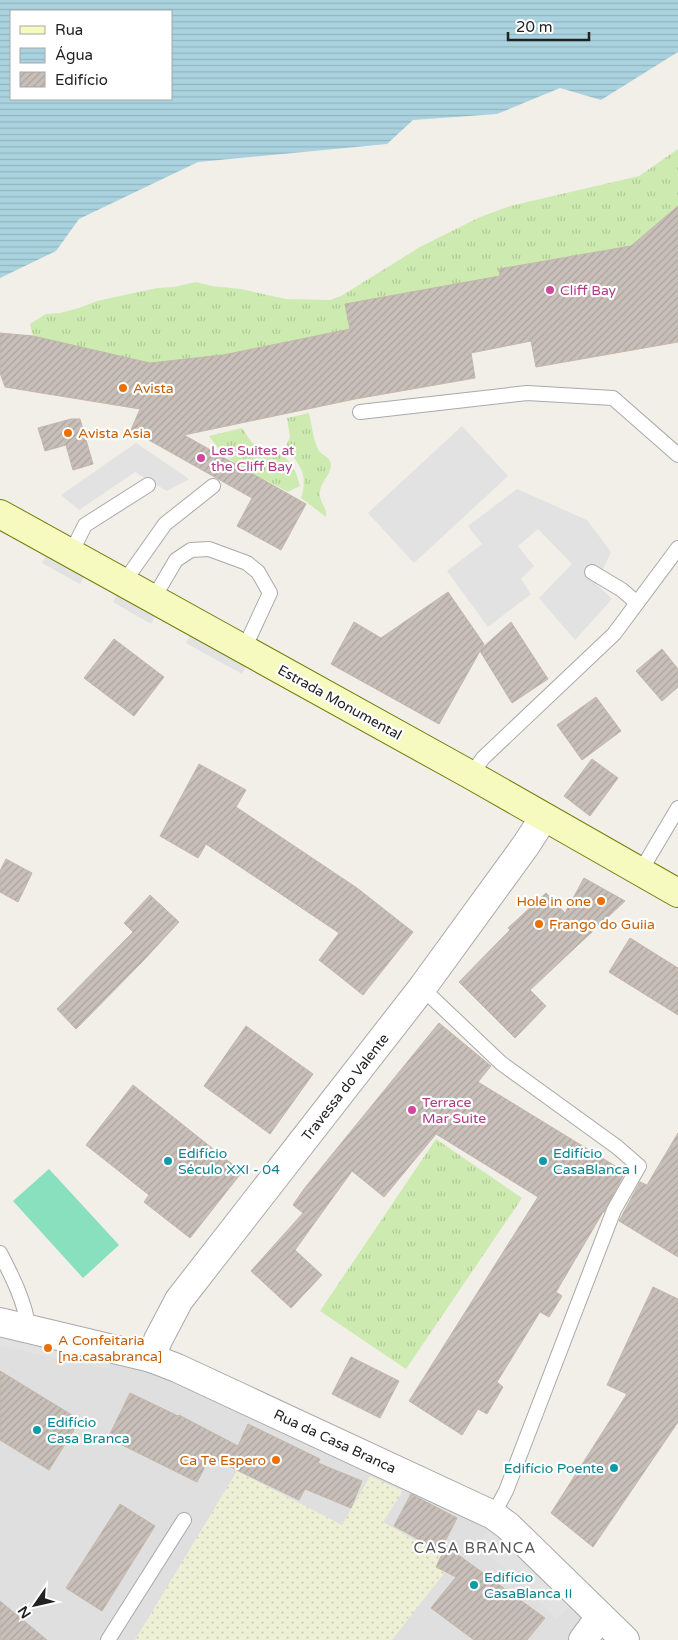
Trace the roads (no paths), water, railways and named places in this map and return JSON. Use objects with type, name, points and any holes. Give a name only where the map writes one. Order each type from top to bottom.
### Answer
[{"type":"main road","name":"Estrada Monumental","points":[[0,514],[471,775],[678,893]]},
{"type":"street","name":"Travessa do Valente","points":[[151,1358],[158,1340],[179,1300],[422,988],[526,845],[544,817]]},
{"type":"street","name":"Rua da Casa Branca","points":[[0,1322],[151,1358],[177,1368],[493,1515],[508,1526],[625,1640]]},
{"type":"street","points":[[583,1640],[600,1617]]},
{"type":"lane","points":[[360,412],[527,393],[613,398],[678,455]]},
{"type":"lane","points":[[71,553],[85,526],[148,486]]},
{"type":"lane","points":[[124,582],[165,524],[213,486]]},
{"type":"lane","points":[[471,775],[483,758],[614,634],[678,548]]},
{"type":"lane","points":[[153,598],[176,560],[191,550],[209,549],[247,562],[258,572],[270,593],[244,649]]},
{"type":"lane","points":[[592,572],[622,590],[637,603]]},
{"type":"lane","points":[[640,872],[678,808]]},
{"type":"lane","points":[[422,988],[501,1063],[617,1147],[639,1166],[614,1210],[506,1491],[493,1515]]},
{"type":"lane","points":[[0,1253],[14,1280],[26,1310],[29,1330]]},
{"type":"lane","points":[[108,1640],[184,1520]]},
{"type":"water","points":[[0,0],[678,0],[678,52],[601,100],[560,88],[497,114],[413,120],[387,144],[198,162],[79,219],[56,251],[0,278]]},
{"type":"place","name":"Cliff Bay","points":[[550,290]]},
{"type":"place","name":"Avista","points":[[123,388]]},
{"type":"place","name":"Avista Asia","points":[[68,433]]},
{"type":"place","name":"Les Suites at the Cliff Bay","points":[[201,458]]},
{"type":"place","name":"Hole in one","points":[[601,901]]},
{"type":"place","name":"Frango do Guiia","points":[[539,924]]},
{"type":"place","name":"Terrace Mar Suite","points":[[412,1110]]},
{"type":"place","name":"Edifício Século XXI - 04","points":[[168,1161]]},
{"type":"place","name":"Edifício CasaBlanca I","points":[[543,1161]]},
{"type":"place","name":"A Confeitaria [na.casabranca]","points":[[48,1348]]},
{"type":"place","name":"Edifício Casa Branca","points":[[37,1430]]},
{"type":"place","name":"Ca Te Espero","points":[[276,1460]]},
{"type":"place","name":"Edifício Poente","points":[[614,1468]]},
{"type":"place","name":"Edifício CasaBlanca II","points":[[474,1585]]},
{"type":"district","name":"CASA BRANCA","points":[[475,1548]]}]
